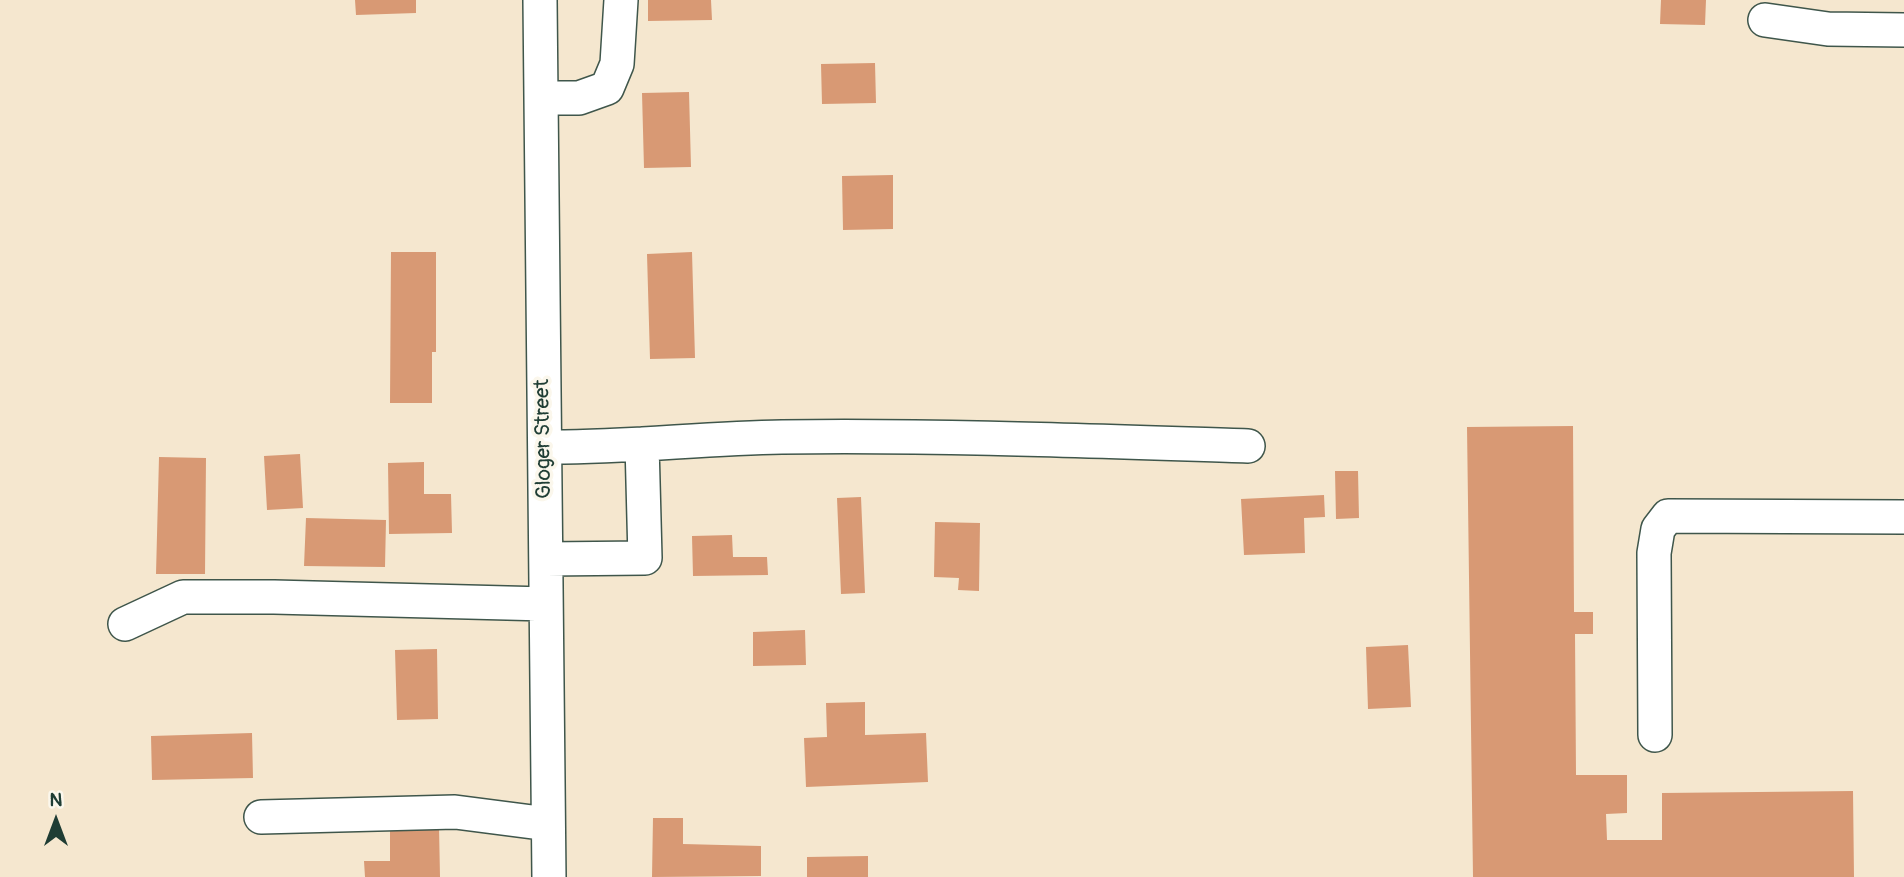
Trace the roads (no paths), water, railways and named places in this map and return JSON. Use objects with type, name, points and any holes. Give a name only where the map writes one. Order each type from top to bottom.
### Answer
[{"type":"street","name":"Gloger Street","points":[[540,0],[549,877]]},
{"type":"street","points":[[541,98],[579,98],[607,88],[617,64],[621,0]]},
{"type":"street","points":[[1765,20],[1828,29],[1904,30]]},
{"type":"street","points":[[545,447],[593,447],[711,438],[841,436],[1023,438],[1248,446]]},
{"type":"street","points":[[546,559],[645,558],[642,444]]},
{"type":"street","points":[[1655,735],[1654,553],[1658,530],[1668,516],[1904,517]]},
{"type":"street","points":[[125,624],[183,597],[546,604]]},
{"type":"street","points":[[261,817],[455,811],[548,824]]}]
